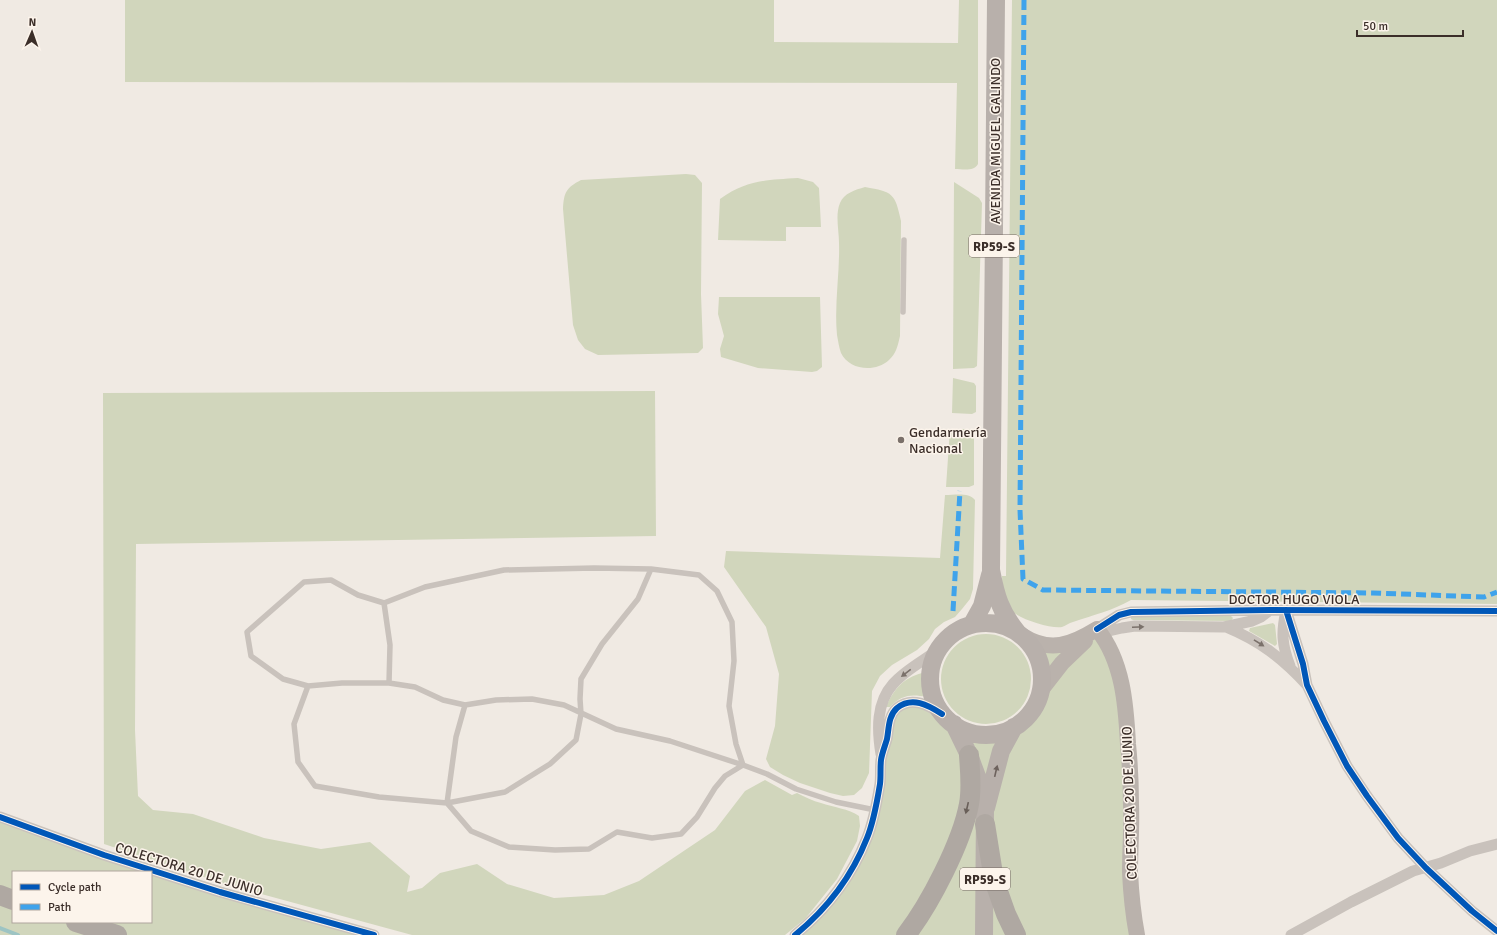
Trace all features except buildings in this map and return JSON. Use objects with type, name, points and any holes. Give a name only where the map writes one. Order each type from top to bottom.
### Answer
[{"type":"highway","points":[[906,935],[931,896],[962,829],[969,804],[969,755]]},
{"type":"highway","points":[[985,816],[994,880],[1006,914],[1016,935]]},
{"type":"highway","points":[[0,895],[12,900]]},
{"type":"highway","points":[[79,923],[117,935]]},
{"type":"main road","name":"AVENIDA MIGUEL GALINDO","points":[[972,624],[982,606],[991,570],[996,0]]},
{"type":"main road","name":"AVENIDA MIGUEL GALINDO","points":[[991,570],[999,603],[1006,618],[1020,634]]},
{"type":"main road","points":[[995,623],[1020,634],[1033,647],[1039,660],[1042,675],[1041,690],[1036,705],[1027,718],[1014,727],[999,733],[983,735],[968,732],[948,719],[935,702],[931,689],[930,676],[932,662],[944,641],[952,634],[972,624],[995,623]]},
{"type":"main road","name":"DOCTOR HUGO VIOLA","points":[[1020,634],[1033,642],[1045,645],[1057,645],[1067,644],[1098,631]]},
{"type":"main road","name":"DOCTOR HUGO VIOLA","points":[[1041,690],[1071,653],[1085,640],[1098,631]]},
{"type":"main road","name":"COLECTORA 20 DE JUNIO","points":[[1098,631],[1111,652],[1124,695],[1132,804],[1130,872],[1133,913],[1137,935]]},
{"type":"main road","name":"RP59-S","points":[[948,719],[969,755],[979,782],[985,816],[984,935]]},
{"type":"main road","name":"RP59-S","points":[[985,816],[1001,751],[1014,727]]},
{"type":"street","name":"DOCTOR HUGO VIOLA","points":[[1098,631],[1136,626],[1224,626],[1261,618],[1270,610]]},
{"type":"street","name":"DOCTOR HUGO VIOLA","points":[[1098,631],[1119,615],[1131,612],[1270,610],[1497,611]]},
{"type":"street","points":[[1286,610],[1282,630],[1282,640],[1290,667]]},
{"type":"street","points":[[1286,610],[1303,664],[1307,686]]},
{"type":"street","points":[[1224,626],[1258,642],[1290,667],[1307,686],[1347,766],[1398,838],[1426,868],[1472,911],[1497,931]]},
{"type":"street","points":[[882,759],[878,736],[879,716],[882,702],[893,684],[938,650]]},
{"type":"street","points":[[795,935],[813,921],[837,894],[852,869],[868,837],[880,783],[882,759],[889,721],[896,709],[909,703],[921,702],[930,706],[948,719]]},
{"type":"street","name":"COLECTORA 20 DE JUNIO","points":[[0,817],[126,862],[220,892],[374,935]]},
{"type":"street","points":[[1292,935],[1351,902],[1413,871],[1426,868],[1470,851],[1497,844]]},
{"type":"lane","points":[[903,312],[904,240]]},
{"type":"lane","points":[[743,765],[736,744],[729,706],[734,661],[732,622],[716,591],[699,575],[651,569],[594,568],[504,570],[424,587],[384,603],[358,595],[331,580],[304,582],[247,632],[251,656],[283,679],[308,686],[342,683],[389,683],[415,686],[443,700],[464,705],[496,700],[532,699],[564,705],[616,729],[670,741],[743,765],[796,788],[836,802],[875,810]]},
{"type":"lane","points":[[308,686],[294,724],[298,762],[315,786],[379,797],[448,803],[505,792],[550,764],[576,740],[581,714],[581,679],[602,644],[638,599],[651,569]]},
{"type":"lane","points":[[384,603],[390,646],[389,683]]},
{"type":"lane","points":[[464,705],[456,738],[448,803],[471,831],[509,848],[555,850],[589,849],[617,832],[652,838],[680,834],[697,817],[715,788],[726,776],[743,765]]},
{"type":"green space","points":[[125,0],[774,0],[774,42],[958,43],[959,0],[978,0],[978,164],[976,167],[971,169],[955,169],[957,83],[125,82]]},
{"type":"green space","points":[[1012,0],[1497,0],[1497,604],[1131,600],[1110,610],[1072,622],[1062,627],[1042,625],[1019,616],[1010,609],[1004,593],[1002,576],[1006,576]]},
{"type":"green space","points":[[686,174],[695,175],[702,183],[701,294],[703,348],[698,353],[598,355],[585,349],[578,340],[573,325],[563,209],[565,194],[569,188],[581,180]]},
{"type":"green space","points":[[798,178],[813,182],[819,188],[821,227],[786,227],[786,241],[718,240],[720,199],[739,188],[757,182]]},
{"type":"green space","points":[[954,182],[979,198],[982,203],[977,366],[974,368],[953,369]]},
{"type":"green space","points":[[865,187],[882,190],[891,195],[897,205],[901,221],[900,336],[896,349],[891,358],[877,367],[870,368],[856,366],[845,359],[840,349],[836,323],[839,254],[837,218],[840,203],[847,194]]},
{"type":"green space","points":[[719,297],[820,297],[822,367],[817,371],[812,372],[758,368],[721,357],[720,349],[724,336],[718,314]]},
{"type":"green space","points":[[953,378],[974,383],[976,386],[976,412],[972,414],[952,413]]},
{"type":"green space","points":[[655,391],[656,536],[136,544],[135,730],[138,796],[153,810],[193,814],[264,838],[321,849],[370,842],[410,876],[407,892],[422,888],[440,873],[477,864],[507,884],[554,898],[604,895],[639,881],[715,830],[745,791],[765,780],[792,795],[797,793],[815,801],[846,810],[859,816],[860,826],[857,841],[837,879],[805,919],[785,935],[412,935],[228,885],[104,844],[103,393]]},
{"type":"green space","points":[[950,429],[969,429],[974,433],[974,485],[969,487],[946,487]]},
{"type":"green space","points":[[945,495],[966,495],[975,500],[973,589],[970,599],[955,617],[944,622],[935,629],[929,639],[917,650],[892,665],[880,676],[872,691],[869,773],[862,788],[854,795],[843,796],[800,783],[783,775],[770,767],[766,759],[775,726],[779,674],[766,627],[724,567],[726,551],[940,558]]},
{"type":"green space","points":[[1231,616],[1233,618],[1231,621],[1133,620],[1131,617]]},
{"type":"green space","points":[[1273,623],[1275,625],[1277,644],[1275,646],[1249,631],[1250,628]]},
{"type":"green space","points":[[1100,633],[1118,673],[1137,935],[795,935],[813,921],[868,837],[889,721],[909,703],[942,714],[954,724],[968,732],[983,735],[999,733],[1014,727],[1027,717],[1036,705],[1041,690]]},
{"type":"green space","points":[[986,634],[1003,637],[1018,647],[1028,662],[1031,679],[1028,696],[1018,711],[1003,721],[986,724],[969,721],[954,711],[944,696],[941,679],[944,662],[954,647],[969,637]]},
{"type":"green space","points":[[1041,651],[1069,651],[1048,672]]},
{"type":"green space","points":[[922,673],[922,685],[927,697],[907,696],[898,700],[890,707],[886,707],[892,695],[904,681]]},
{"type":"green space","points":[[0,817],[374,935],[0,935]]},
{"type":"waterway","points":[[0,928],[18,935]]},
{"type":"marked path","points":[[1024,0],[1020,510],[1023,579],[1043,590],[1373,593],[1484,597],[1497,592]]},
{"type":"marked path","points":[[953,611],[960,491]]},
{"type":"cycle path","points":[[1097,629],[1119,615],[1131,612],[1270,610],[1497,611]]},
{"type":"cycle path","points":[[1286,610],[1303,664],[1307,685],[1347,766],[1398,838],[1426,868],[1472,911],[1497,931]]},
{"type":"cycle path","points":[[795,935],[828,903],[846,879],[861,852],[873,818],[880,784],[881,757],[887,739],[890,719],[894,711],[903,704],[914,702],[926,705],[942,714]]},
{"type":"cycle path","points":[[0,817],[104,855],[220,892],[374,935]]},
{"type":"place","name":"Gendarmería Nacional","points":[[901,440]]}]
